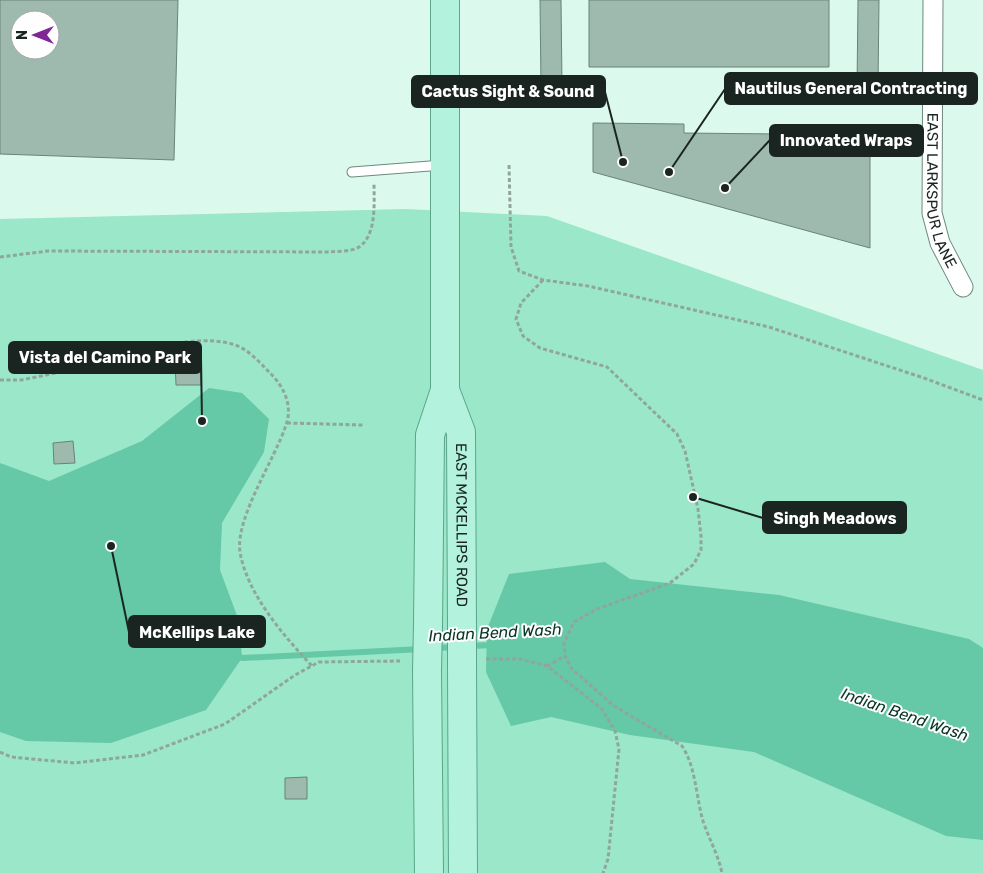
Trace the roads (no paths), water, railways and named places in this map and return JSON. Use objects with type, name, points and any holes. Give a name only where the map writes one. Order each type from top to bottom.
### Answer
[{"type":"main road","name":"EAST MCKELLIPS ROAD","points":[[429,873],[427,671],[430,435],[445,390],[445,0]]},
{"type":"main road","name":"EAST MCKELLIPS ROAD","points":[[445,390],[461,432],[462,627],[474,663],[463,873]]},
{"type":"street","name":"EAST LARKSPUR LANE","points":[[933,0],[932,213],[940,243],[963,287]]},
{"type":"lane","points":[[352,172],[375,172],[445,165]]},
{"type":"water","points":[[209,388],[242,393],[269,419],[264,452],[222,523],[220,570],[239,621],[242,658],[206,710],[111,743],[26,741],[0,732],[0,463],[49,481],[142,441]]},
{"type":"water","points":[[605,562],[630,579],[779,595],[969,639],[983,648],[983,840],[946,836],[754,752],[630,735],[551,717],[511,726],[486,672],[487,629],[509,574]]},
{"type":"waterway","name":"Indian Bend Wash","points":[[469,646],[494,645]]},
{"type":"waterway","name":"Indian Bend Wash","points":[[434,648],[457,647]]},
{"type":"waterway","name":"Indian Bend Wash","points":[[235,654],[242,658],[422,649]]},
{"type":"place","name":"Cactus Sight & Sound","points":[[623,162]]},
{"type":"place","name":"Nautilus General Contracting","points":[[669,172]]},
{"type":"place","name":"Innovated Wraps","points":[[725,188]]},
{"type":"place","name":"Vista del Camino Park","points":[[202,421]]},
{"type":"place","name":"Singh Meadows","points":[[693,497]]},
{"type":"place","name":"McKellips Lake","points":[[111,546]]}]
